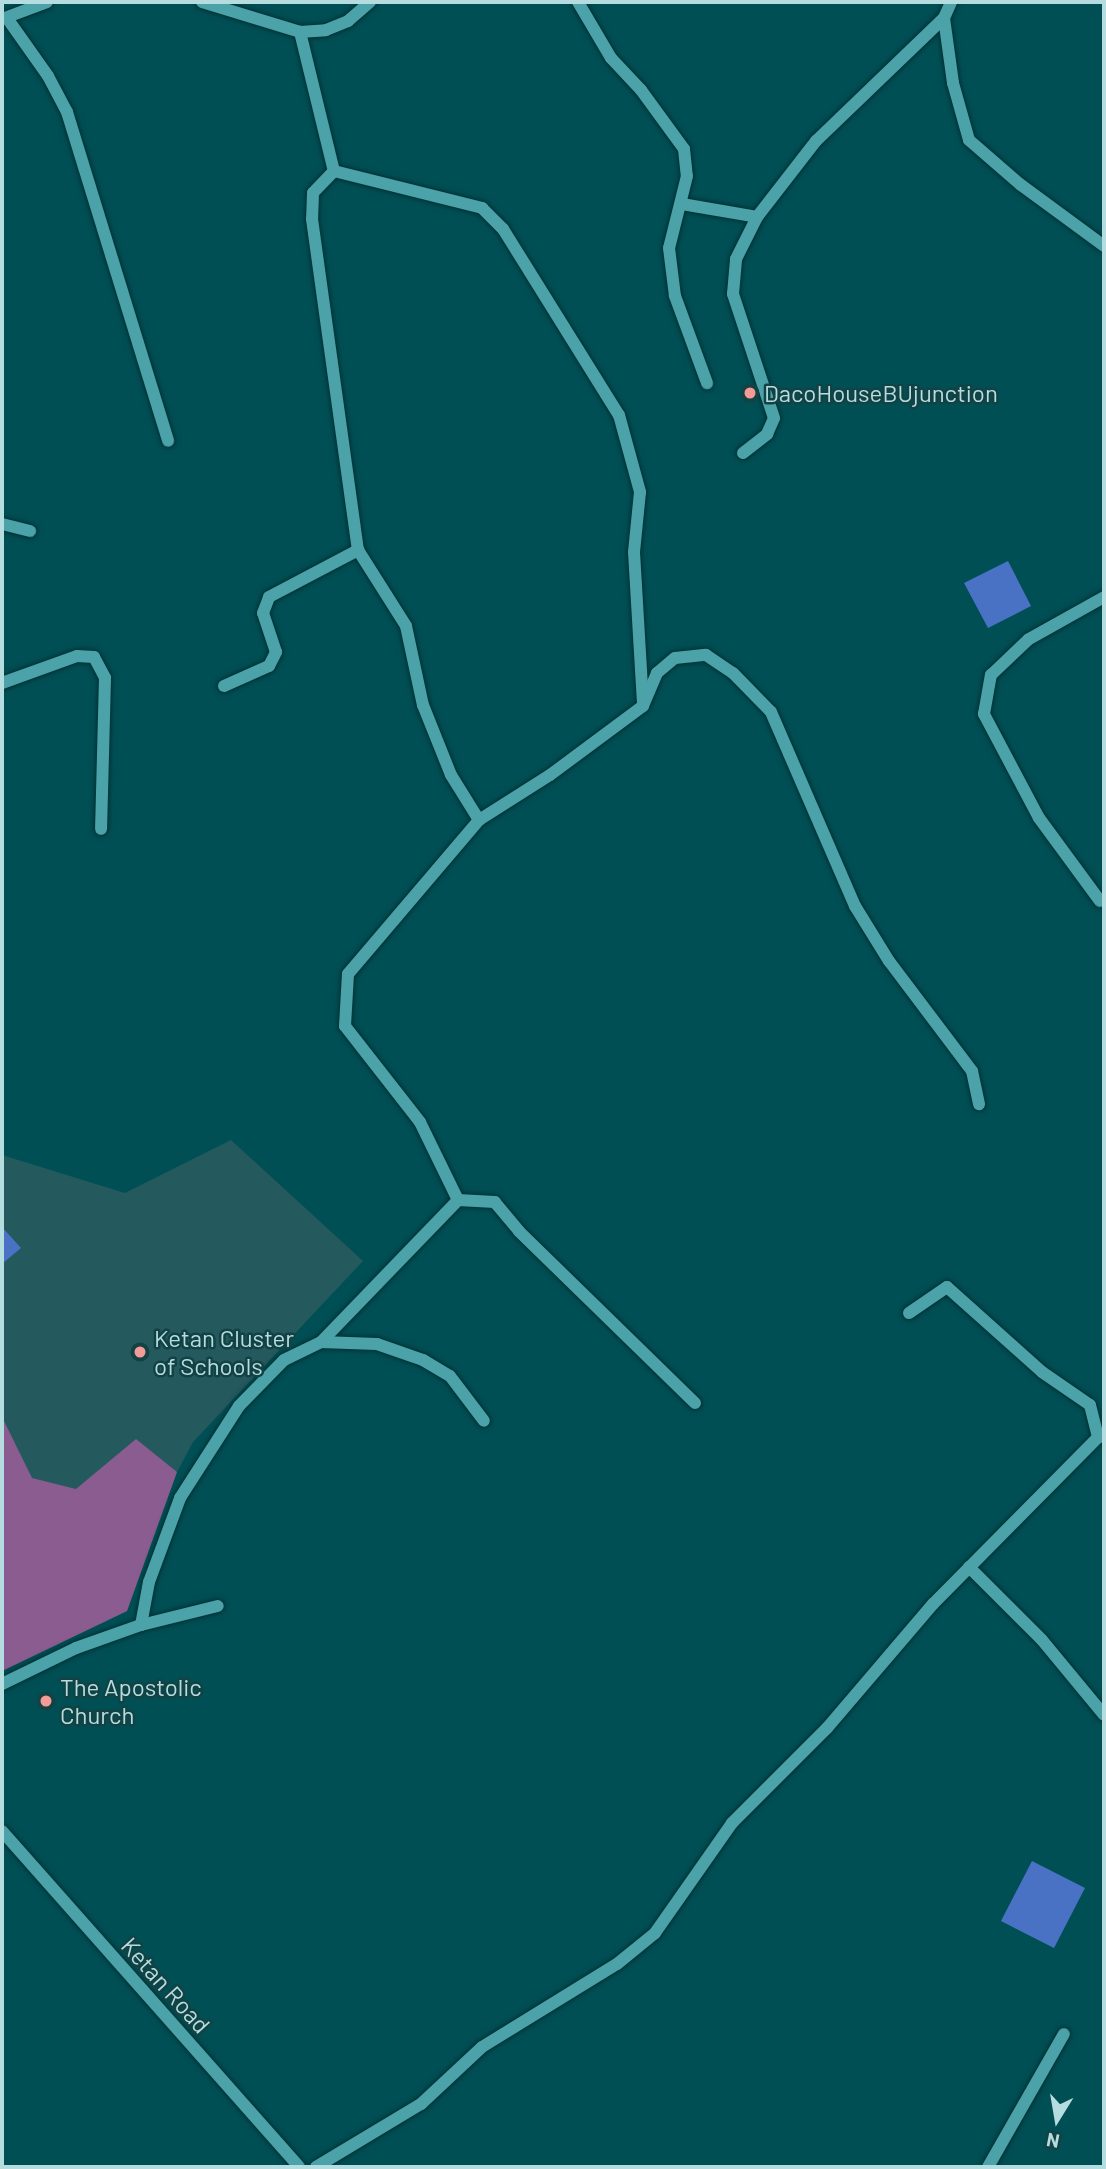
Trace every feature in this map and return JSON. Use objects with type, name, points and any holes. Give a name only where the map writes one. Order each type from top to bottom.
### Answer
[{"type":"street","points":[[47,2],[4,19],[48,76],[67,112],[168,441]]},
{"type":"street","points":[[202,2],[300,32],[326,30],[348,21],[370,2]]},
{"type":"street","points":[[578,2],[611,58],[641,89],[684,149],[687,176],[669,248],[674,296],[707,383]]},
{"type":"street","points":[[744,453],[767,434],[774,418],[731,277],[757,217],[816,141],[944,18],[951,2]]},
{"type":"street","points":[[944,18],[953,83],[969,140],[1021,186],[1104,246]]},
{"type":"street","points":[[300,32],[334,171]]},
{"type":"street","points":[[334,171],[313,193],[312,219],[358,550],[406,626],[424,705],[451,775],[479,820]]},
{"type":"street","points":[[334,171],[482,208],[503,229],[619,415],[640,492],[634,552],[643,706]]},
{"type":"street","points":[[682,204],[757,217]]},
{"type":"street","points":[[2,524],[30,531]]},
{"type":"street","points":[[224,686],[269,666],[276,652],[263,614],[269,597],[358,550]]},
{"type":"street","points":[[1100,901],[1039,818],[984,714],[991,675],[1029,639],[1104,597]]},
{"type":"street","points":[[458,1200],[420,1122],[345,1026],[344,997],[348,974],[479,820],[550,775],[643,706],[657,673],[675,657],[706,655],[733,673],[771,712],[855,906],[889,961],[972,1071],[979,1104]]},
{"type":"street","points":[[2,682],[77,656],[94,657],[105,678],[102,829]]},
{"type":"street","points":[[141,1625],[149,1582],[180,1498],[239,1406],[284,1360],[321,1342],[458,1200],[495,1202],[519,1231],[695,1403]]},
{"type":"street","points":[[316,2167],[421,2104],[482,2047],[617,1965],[655,1933],[732,1822],[827,1728],[969,1567],[1101,1437],[1090,1405],[1042,1372],[947,1287],[909,1313]]},
{"type":"street","points":[[321,1342],[377,1344],[423,1360],[450,1376],[484,1421]]},
{"type":"street","points":[[969,1567],[1042,1640],[1104,1714]]},
{"type":"street","points":[[2,1684],[76,1648],[141,1625],[218,1606]]},
{"type":"street","name":"Ketan Road","points":[[2,1831],[299,2167]]},
{"type":"street","points":[[988,2167],[1064,2034]]},
{"type":"shaded area","name":"Ketan Cluster of Schools","points":[[231,1140],[363,1261],[193,1442],[177,1472],[127,1611],[2,1671],[2,1155],[125,1193]]},
{"type":"shaded area","points":[[4,1421],[32,1478],[76,1489],[136,1439],[177,1472],[127,1611],[2,1671]]},
{"type":"building","points":[[1008,561],[1031,606],[988,628],[964,583]]},
{"type":"building","points":[[2,1227],[21,1248],[2,1264]]},
{"type":"building","points":[[1032,1861],[1085,1888],[1054,1948],[1001,1921]]},
{"type":"place","name":"DacoHouseBUjunction","points":[[750,393]]},
{"type":"place","name":"Ketan Cluster of Schools","points":[[140,1352]]},
{"type":"place","name":"The Apostolic Church","points":[[46,1701]]}]
